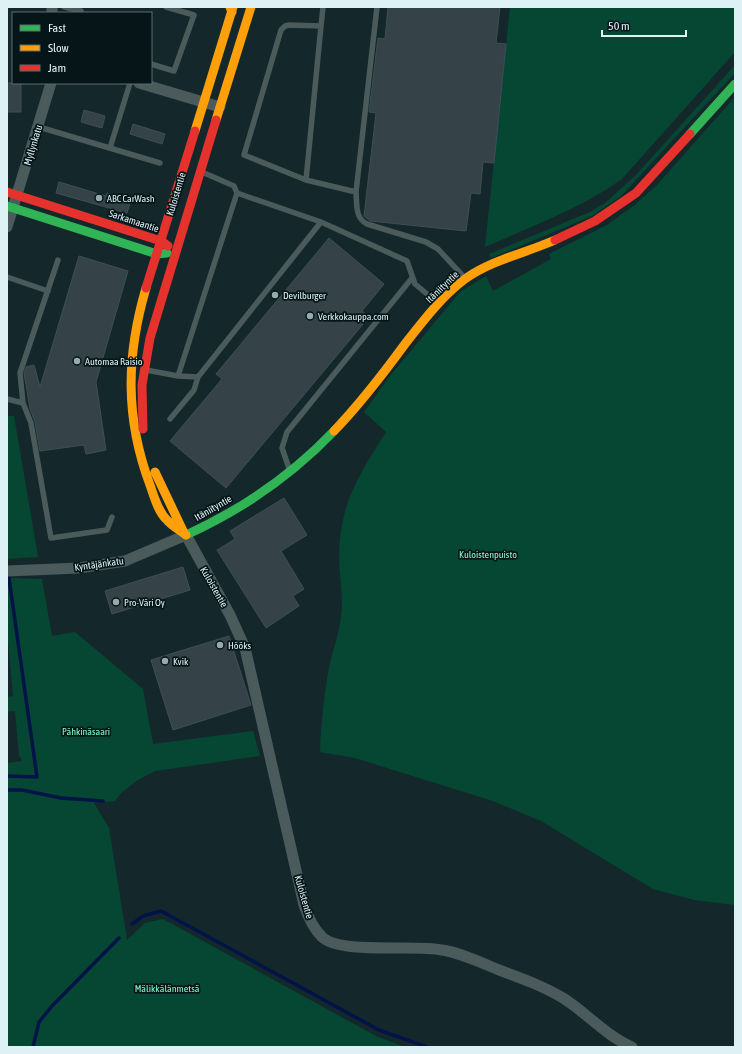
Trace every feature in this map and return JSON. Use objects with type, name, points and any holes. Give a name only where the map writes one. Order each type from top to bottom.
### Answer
[{"type":"street","name":"Kuloistentie","points":[[251,7],[155,321],[144,370],[141,410],[145,439],[154,471],[186,535],[230,615],[244,648],[304,905],[310,921],[323,938],[342,946],[416,947],[441,950],[465,956],[544,988],[563,998],[609,1034],[632,1047]]},
{"type":"street","name":"Kuloistentie","points":[[186,535],[166,520],[141,458],[131,412],[130,367],[141,306],[232,9]]},
{"type":"street","name":"Myllynkatu","points":[[7,227],[12,194],[39,127],[51,84]]},
{"type":"street","points":[[142,84],[220,107]]},
{"type":"street","name":"Itäniityntie","points":[[186,535],[209,525],[290,471],[339,426],[439,304],[465,279],[490,266],[586,227],[621,205],[636,193],[735,84]]},
{"type":"street","name":"Sarkamaantie","points":[[12,194],[161,241],[176,251]]},
{"type":"street","points":[[10,207],[157,254],[176,251]]},
{"type":"street","name":"Kyntäjänkatu","points":[[7,571],[79,568],[125,561],[186,535]]},
{"type":"lane","points":[[64,7],[80,12]]},
{"type":"lane","points":[[152,64],[174,71],[194,15],[166,7]]},
{"type":"lane","points":[[306,180],[323,7]]},
{"type":"lane","points":[[377,7],[356,192],[357,212],[362,222],[413,237],[438,249],[465,279]]},
{"type":"lane","points":[[321,26],[289,25],[285,26],[281,30],[244,155],[306,180],[356,192]]},
{"type":"lane","points":[[110,148],[130,84]]},
{"type":"lane","points":[[39,127],[160,163]]},
{"type":"lane","points":[[178,376],[237,193],[234,186],[200,172]]},
{"type":"lane","points":[[237,193],[322,222],[407,261],[415,284],[439,304]]},
{"type":"lane","points":[[170,419],[194,390],[198,377],[322,222]]},
{"type":"lane","points":[[58,260],[20,373],[23,403],[31,423],[51,538],[107,530],[112,517]]},
{"type":"lane","points":[[7,277],[48,291]]},
{"type":"lane","points":[[290,471],[282,448],[286,432],[412,278]]},
{"type":"lane","points":[[130,367],[178,376],[198,377]]},
{"type":"lane","points":[[7,399],[23,403]]},
{"type":"green space","points":[[510,7],[735,7],[735,52],[622,179],[606,190],[573,208],[485,247]]},
{"type":"green space","points":[[735,65],[735,73],[621,196],[592,216],[491,258],[489,254],[590,212],[605,203],[636,175]]},
{"type":"green space","name":"Kuloistenpuisto","points":[[735,97],[735,905],[694,900],[653,889],[541,821],[493,801],[355,758],[320,752],[327,678],[341,617],[342,601],[339,556],[343,520],[353,490],[367,462],[386,432],[364,412],[389,377],[460,292],[486,276],[493,291],[551,259],[549,254],[607,225],[632,207],[656,186]]},
{"type":"green space","points":[[7,416],[14,416],[38,557],[7,559]]},
{"type":"green space","points":[[7,578],[42,579],[52,636],[75,632],[143,689],[153,744],[253,731],[260,756],[155,771],[138,780],[121,793],[115,801],[94,803],[109,828],[127,940],[145,923],[163,919],[376,1036],[405,1047],[7,1047],[7,763],[22,761],[19,755],[15,711],[7,712],[7,697],[13,696],[7,630]]},
{"type":"building","points":[[388,7],[500,7],[496,43],[506,44],[494,163],[483,162],[480,194],[471,193],[466,231],[370,221],[364,216],[376,113],[369,112],[378,38],[385,39]]},
{"type":"building","points":[[7,83],[21,84],[21,112],[7,112]]},
{"type":"building","points":[[84,110],[105,116],[102,128],[81,122]]},
{"type":"building","points":[[133,124],[165,134],[162,144],[130,134]]},
{"type":"building","name":"ABC CarWash","points":[[59,182],[106,196],[107,193],[131,200],[127,213],[56,193]]},
{"type":"building","points":[[329,238],[384,284],[362,311],[369,317],[226,488],[170,441],[222,379],[216,374]]},
{"type":"building","points":[[79,256],[128,271],[96,382],[106,450],[86,454],[84,445],[40,451],[35,422],[30,409],[24,373],[26,367],[34,365],[40,387]]},
{"type":"building","points":[[284,498],[307,535],[281,551],[304,589],[293,596],[299,606],[266,628],[217,550],[235,539],[230,531]]},
{"type":"building","points":[[183,567],[190,590],[112,614],[105,591]]},
{"type":"building","points":[[229,636],[251,705],[173,730],[151,660]]},
{"type":"waterway","points":[[7,776],[37,777],[9,578]]},
{"type":"waterway","points":[[7,790],[22,790],[61,798],[103,801]]},
{"type":"waterway","points":[[132,924],[143,916],[161,911],[379,1030],[427,1047]]},
{"type":"waterway","points":[[33,1047],[39,1022],[52,1006],[119,938]]},
{"type":"traffic: fast","points":[[690,134],[735,84]]},
{"type":"traffic: fast","points":[[7,206],[157,254],[167,253]]},
{"type":"traffic: fast","points":[[186,535],[246,503],[265,490],[301,462],[334,431]]},
{"type":"traffic: slow","points":[[230,7],[232,12]]},
{"type":"traffic: slow","points":[[195,131],[233,7]]},
{"type":"traffic: slow","points":[[216,120],[251,7]]},
{"type":"traffic: slow","points":[[334,431],[371,389],[426,318],[441,301],[465,279],[475,272],[497,262],[555,240]]},
{"type":"traffic: slow","points":[[146,288],[139,313],[132,363],[132,411],[136,436],[142,460],[159,508],[164,517],[186,535]]},
{"type":"traffic: slow","points":[[155,472],[184,533]]},
{"type":"traffic: jam","points":[[143,429],[142,385],[150,338],[216,120]]},
{"type":"traffic: jam","points":[[146,288],[195,131]]},
{"type":"traffic: jam","points":[[555,240],[595,221],[636,193],[690,134]]},
{"type":"traffic: jam","points":[[7,192],[161,241],[168,246]]},
{"type":"place","name":"ABC CarWash","points":[[99,198]]},
{"type":"place","name":"Devilburger","points":[[275,295]]},
{"type":"place","name":"Verkkokauppa.com","points":[[310,316]]},
{"type":"place","name":"Automaa Raisio","points":[[77,361]]},
{"type":"place","name":"Pro-Väri Oy","points":[[116,602]]},
{"type":"place","name":"Hööks","points":[[220,645]]},
{"type":"place","name":"Kvik","points":[[165,661]]},
{"type":"park label","name":"Pähkinäsaari","points":[[86,731]]},
{"type":"park label","name":"Mälikkälänmetsä","points":[[167,988]]}]
